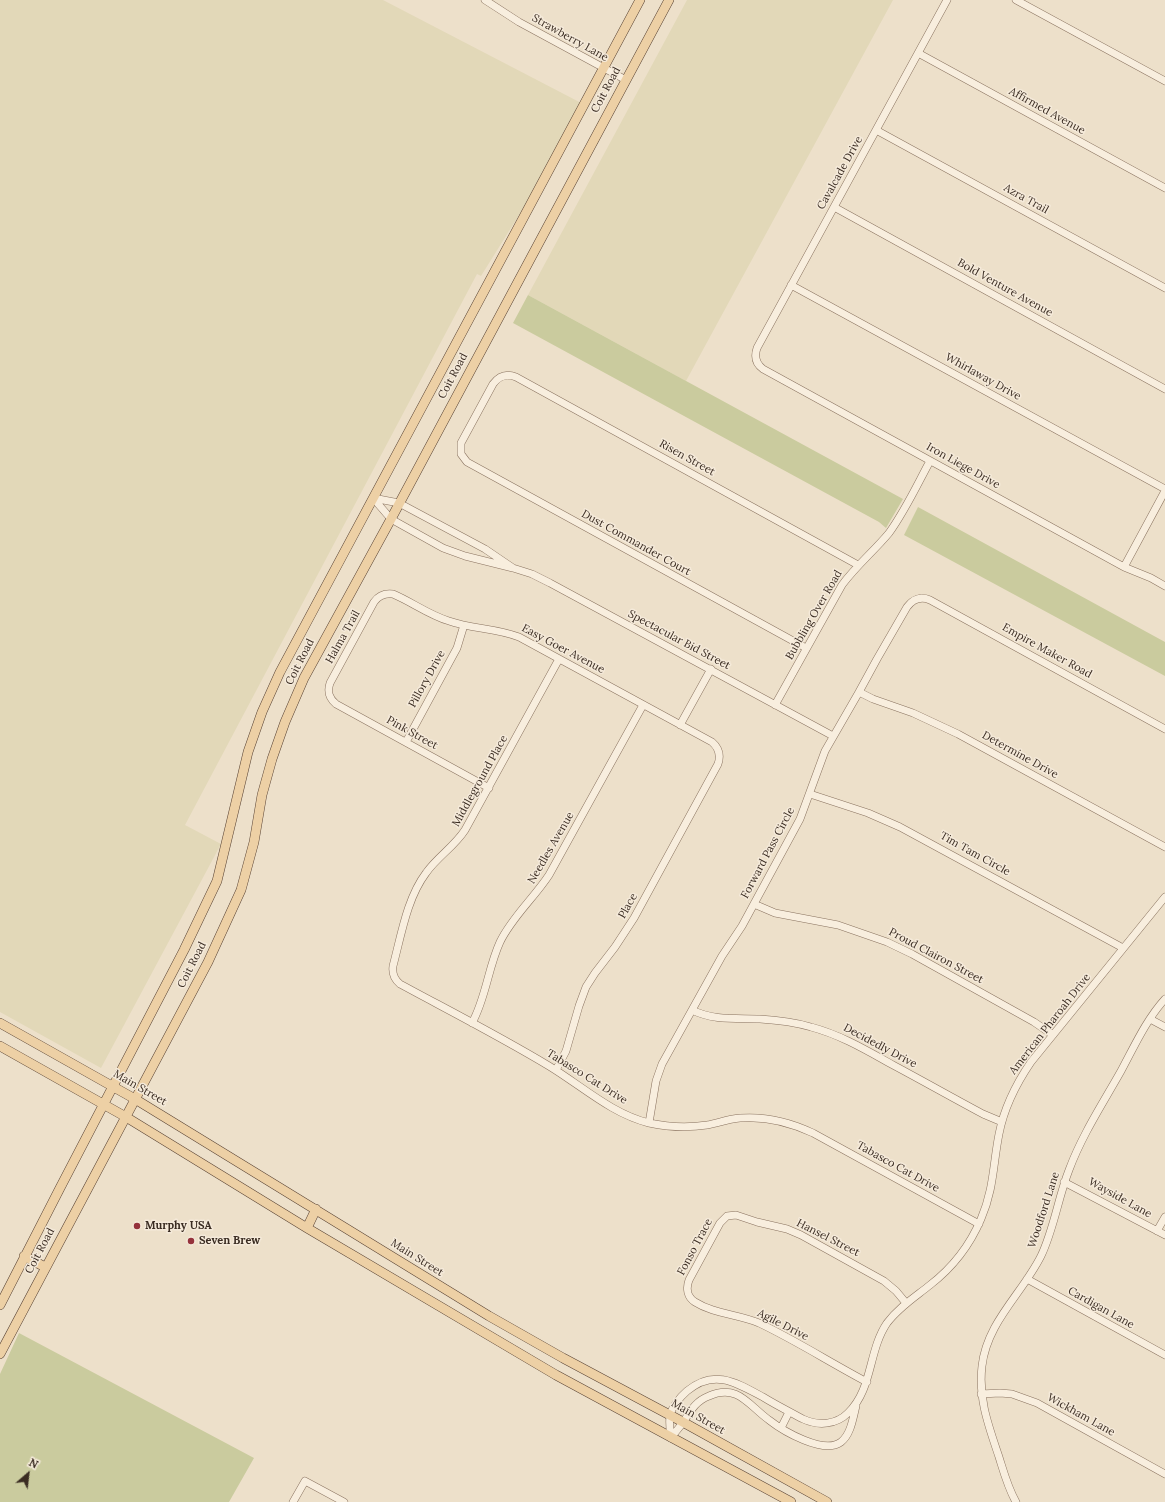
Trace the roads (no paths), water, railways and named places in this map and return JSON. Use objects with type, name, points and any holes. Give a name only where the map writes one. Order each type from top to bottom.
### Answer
[{"type":"main road","name":"Coit Road","points":[[0,1305],[24,1256],[184,950],[217,881],[248,752],[262,712],[280,672],[640,0]]},
{"type":"main road","name":"Coit Road","points":[[0,1354],[208,962],[241,890],[254,842],[262,795],[272,759],[285,722],[304,678],[400,503],[669,0]]},
{"type":"main road","name":"Main Street","points":[[0,1023],[114,1086],[489,1316],[565,1360],[683,1422],[827,1502]]},
{"type":"main road","points":[[0,1046],[126,1117],[307,1228],[556,1375],[791,1502]]},
{"type":"main road","points":[[307,1228],[316,1209]]},
{"type":"main road","points":[[24,1256],[45,1267]]},
{"type":"main road","points":[[480,1331],[489,1316]]},
{"type":"street","name":"Strawberry Lane","points":[[485,0],[512,18],[626,80]]},
{"type":"street","name":"Cavalcade Drive","points":[[755,358],[757,348],[791,284],[947,0]]},
{"type":"street","points":[[1016,0],[1165,81]]},
{"type":"street","name":"Affirmed Avenue","points":[[918,53],[1165,188]]},
{"type":"street","name":"Azra Trail","points":[[876,130],[1165,288]]},
{"type":"street","name":"Bold Venture Avenue","points":[[834,207],[1165,389]]},
{"type":"street","name":"Whirlaway Drive","points":[[791,284],[1165,490]]},
{"type":"street","name":"Iron Liege Drive","points":[[755,358],[758,365],[763,370],[1124,567],[1151,578],[1165,586]]},
{"type":"street","name":"Risen Street","points":[[503,376],[510,375],[516,377],[858,565]]},
{"type":"street","name":"Dust Commander Court","points":[[503,376],[498,378],[493,384],[461,441],[460,452],[462,458],[468,463],[806,648]]},
{"type":"street","name":"Bubbling Over Road","points":[[775,705],[842,585],[895,524],[930,461]]},
{"type":"street","points":[[1124,567],[1165,490]]},
{"type":"street","name":"Spectacular Bid Street","points":[[373,498],[400,503],[485,549],[513,568]]},
{"type":"street","name":"Spectacular Bid Street","points":[[373,498],[391,519],[454,553],[532,574],[833,736]]},
{"type":"street","name":"Easy Goer Avenue","points":[[384,595],[393,594],[436,617],[464,625],[494,629],[523,639],[712,742],[719,752]]},
{"type":"street","name":"Halma Trail","points":[[329,694],[330,683],[374,602],[379,597],[384,595]]},
{"type":"street","name":"Empire Maker Road","points":[[917,599],[924,598],[930,600],[1165,729]]},
{"type":"street","name":"Forward Pass Circle","points":[[649,1123],[656,1081],[660,1068],[722,956],[742,926],[800,819],[820,763],[833,736],[860,692],[876,659],[907,607],[912,601],[917,599]]},
{"type":"street","name":"Pillory Drive","points":[[406,742],[457,648],[464,625]]},
{"type":"street","name":"Middleground Place","points":[[394,976],[393,966],[412,900],[418,886],[433,864],[452,847],[462,835],[559,659]]},
{"type":"street","points":[[680,725],[711,669]]},
{"type":"street","name":"Determine Drive","points":[[860,692],[873,699],[913,713],[958,734],[1165,847]]},
{"type":"street","name":"Pink Street","points":[[329,694],[332,701],[336,704],[489,788]]},
{"type":"street","name":"Needles Avenue","points":[[472,1023],[482,1001],[495,953],[504,936],[514,920],[535,895],[549,875],[643,704]]},
{"type":"street","name":"Place","points":[[556,1070],[566,1051],[586,987],[634,918],[718,764],[720,758],[719,752]]},
{"type":"street","name":"Tim Tam Circle","points":[[810,794],[868,813],[895,824],[1123,948]]},
{"type":"street","name":"American Pharoah Drive","points":[[671,1438],[691,1408],[698,1401],[712,1394],[725,1393],[745,1399],[766,1418],[796,1437],[829,1447],[843,1440],[851,1427],[857,1402],[867,1382],[878,1340],[892,1317],[906,1303],[948,1269],[967,1245],[979,1224],[991,1189],[1002,1122],[1009,1102],[1020,1080],[1031,1062],[1165,897]]},
{"type":"street","name":"Proud Clairon Street","points":[[754,904],[775,913],[838,925],[887,942],[912,954],[1034,1022],[1053,1035]]},
{"type":"street","name":"Tabasco Cat Drive","points":[[394,976],[400,984],[556,1070],[615,1109],[632,1117],[649,1123],[666,1126],[687,1127],[749,1118],[770,1119],[791,1124],[813,1133],[979,1224]]},
{"type":"street","name":"Woodford Lane","points":[[1016,1502],[1007,1484],[986,1419],[981,1394],[982,1366],[989,1339],[999,1318],[1036,1265],[1045,1246],[1064,1182],[1082,1142],[1150,1019],[1165,1000]]},
{"type":"street","name":"Decidedly Drive","points":[[692,1010],[714,1018],[730,1020],[760,1019],[788,1022],[834,1034],[983,1114],[1002,1122]]},
{"type":"street","points":[[1150,1019],[1165,1027]]},
{"type":"street","name":"Wayside Lane","points":[[1064,1182],[1165,1235]]},
{"type":"street","name":"Hansel Street","points":[[729,1216],[738,1215],[801,1235],[884,1280],[906,1303]]},
{"type":"street","name":"Fonso Trace","points":[[688,1293],[688,1280],[720,1222],[729,1216]]},
{"type":"street","points":[[1157,1231],[1165,1217]]},
{"type":"street","name":"Cardigan Lane","points":[[1027,1279],[1165,1355]]},
{"type":"street","name":"Agile Drive","points":[[688,1293],[691,1298],[699,1304],[758,1323],[867,1382]]},
{"type":"street","name":"American Pharoah Drive","points":[[670,1415],[678,1401],[688,1390],[701,1382],[717,1379],[736,1382],[808,1421],[825,1424],[836,1422],[842,1418],[857,1402]]},
{"type":"street","name":"Wickham Lane","points":[[981,1394],[1012,1394],[1037,1402],[1165,1474]]},
{"type":"street","points":[[781,1428],[789,1412]]},
{"type":"street","points":[[670,1415],[671,1438]]},
{"type":"street","points":[[293,1502],[305,1481],[344,1502]]},
{"type":"place","name":"Murphy USA","points":[[137,1226]]},
{"type":"place","name":"Seven Brew","points":[[191,1241]]}]
